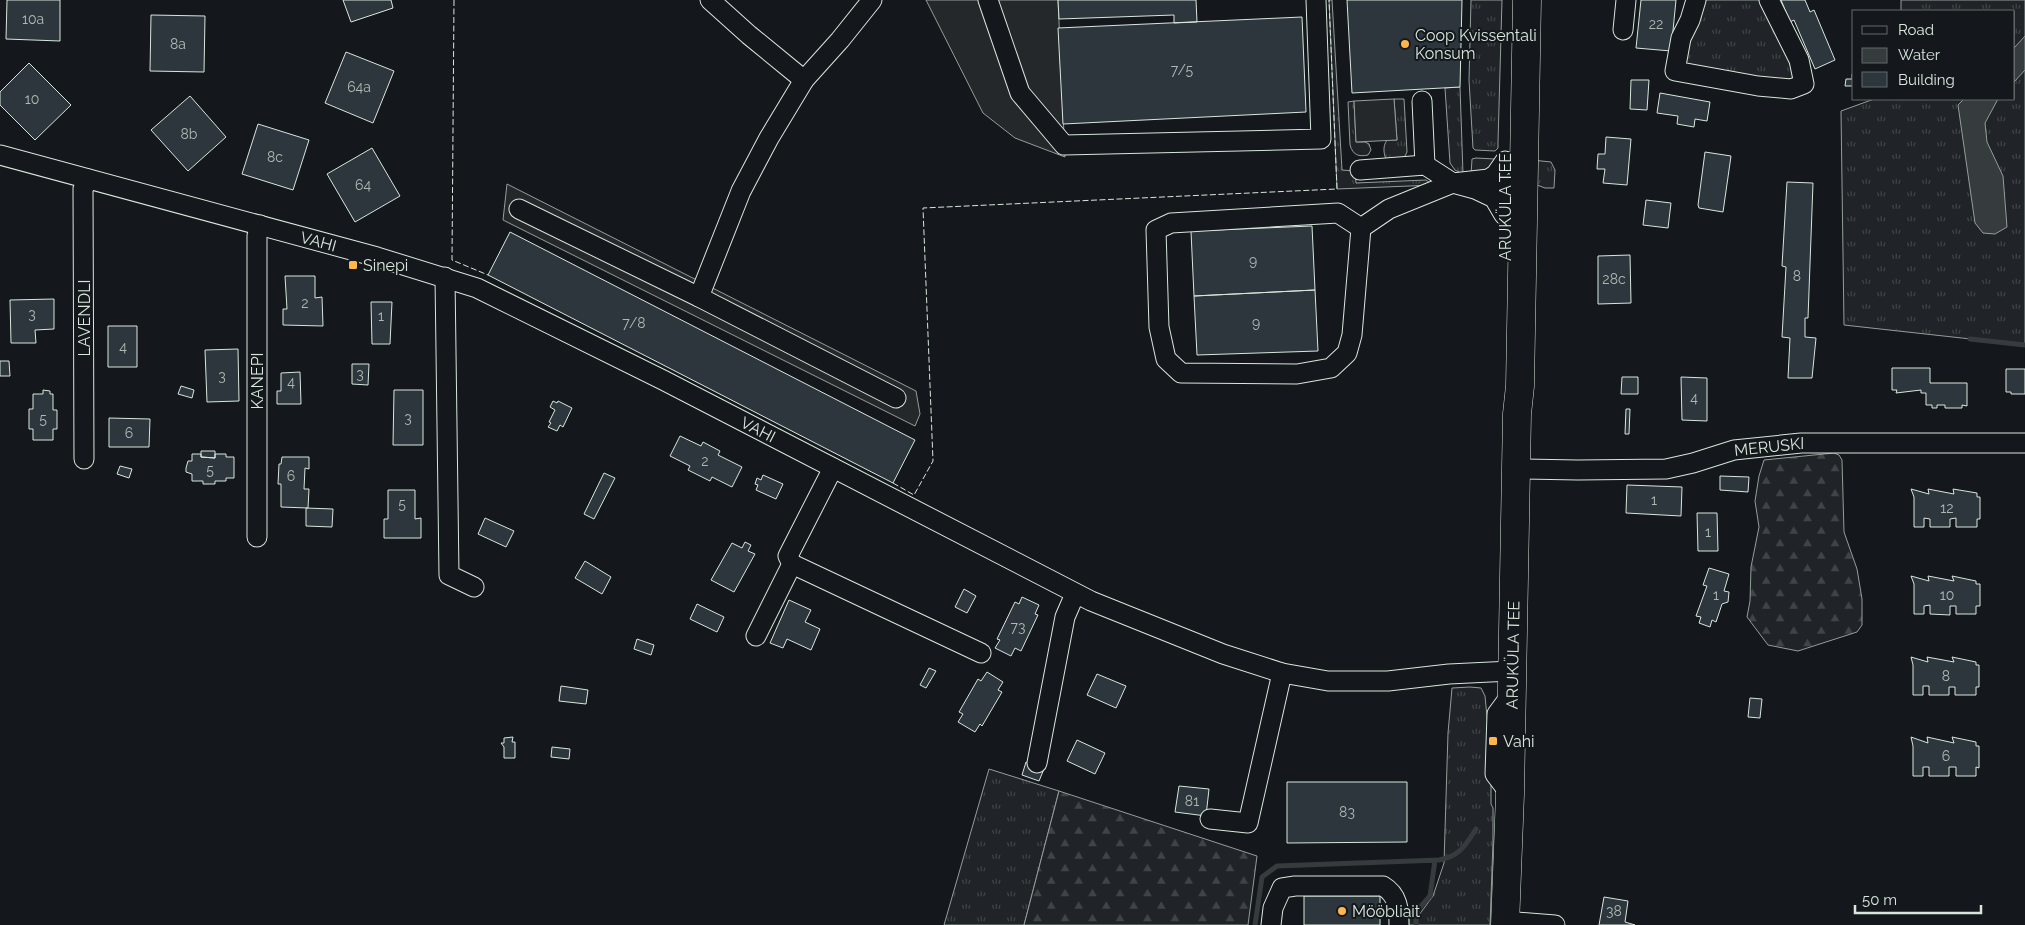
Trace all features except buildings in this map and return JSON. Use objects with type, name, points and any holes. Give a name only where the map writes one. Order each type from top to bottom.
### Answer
[{"type":"highway","name":"ARUKÜLA TEE","points":[[1509,0],[1500,176],[1504,215],[1505,297],[1511,377],[1517,414]]},
{"type":"highway","name":"ARUKÜLA TEE","points":[[1505,923],[1510,794],[1522,248],[1500,176],[1527,0]]},
{"type":"street","points":[[710,0],[804,80]]},
{"type":"street","points":[[699,297],[741,191],[769,138],[804,80],[840,40],[872,0]]},
{"type":"street","points":[[988,0],[1020,93],[1064,145],[1321,139],[1316,0]]},
{"type":"street","points":[[1623,30],[1626,0]]},
{"type":"street","points":[[1696,0],[1681,38],[1675,71],[1758,86],[1791,89],[1804,84],[1799,60],[1769,0]]},
{"type":"street","points":[[1422,101],[1425,165]]},
{"type":"street","name":"VAHI","points":[[0,155],[260,225],[477,288],[663,380],[1090,602],[1223,654],[1282,674],[1328,681],[1388,681],[1449,674],[1511,683]]},
{"type":"street","points":[[1360,170],[1425,165],[1453,183]]},
{"type":"street","points":[[1361,228],[1389,209],[1453,183],[1500,176]]},
{"type":"street","name":"LAVENDLI","points":[[84,459],[83,189],[88,179]]},
{"type":"street","points":[[519,209],[699,297],[896,398]]},
{"type":"street","points":[[1338,213],[1361,228],[1352,335],[1347,353],[1331,368],[1297,374],[1181,373],[1166,359],[1158,327],[1156,230],[1171,223],[1338,213]]},
{"type":"street","name":"KANEPI","points":[[257,537],[257,236],[260,225]]},
{"type":"street","points":[[444,277],[449,574],[474,587]]},
{"type":"street","name":"MERUSKI","points":[[1517,469],[1666,469],[1734,450],[1801,443],[2025,443]]},
{"type":"street","points":[[833,468],[788,556],[792,564],[980,653]]},
{"type":"street","points":[[756,636],[792,564]]},
{"type":"street","points":[[1037,763],[1065,617],[1076,594]]},
{"type":"street","points":[[1210,818],[1248,823],[1282,674]]},
{"type":"street","points":[[1271,925],[1274,908],[1282,888],[1295,886],[1383,886],[1392,891],[1399,907],[1399,925]]},
{"type":"street","points":[[1505,923],[1555,925]]},
{"type":"green space","points":[[1329,0],[1332,0],[1342,170],[1355,171],[1356,183],[1426,180],[1433,185],[1337,189]]},
{"type":"green space","points":[[1471,0],[1502,0],[1498,148],[1495,151],[1475,150],[1473,148],[1469,80]]},
{"type":"green space","points":[[1702,0],[1763,0],[1800,73],[1791,80],[1776,81],[1685,66],[1687,34]]},
{"type":"green space","points":[[1901,0],[2025,0],[2025,345],[1844,325],[1841,111],[1871,100],[2015,100],[2015,10],[1901,10]]},
{"type":"green space","points":[[1460,87],[1463,174],[1455,170],[1450,163],[1445,88]]},
{"type":"green space","points":[[1394,99],[1404,99],[1407,152],[1403,160],[1387,162],[1384,145],[1387,140],[1397,140]]},
{"type":"green space","points":[[1354,101],[1356,142],[1369,144],[1371,150],[1368,155],[1361,156],[1356,154],[1350,145],[1348,102]]},
{"type":"green space","points":[[1472,159],[1497,160],[1487,171],[1471,175]]},
{"type":"green space","points":[[1532,160],[1551,162],[1555,170],[1554,188],[1545,188],[1537,185]]},
{"type":"green space","points":[[1834,453],[1839,455],[1842,460],[1844,532],[1857,569],[1862,599],[1862,625],[1857,632],[1798,651],[1768,645],[1747,617],[1750,601],[1751,567],[1759,527],[1755,501],[1764,460]]},
{"type":"green space","points":[[1452,688],[1481,688],[1485,696],[1491,758],[1493,842],[1490,925],[1409,925],[1409,915],[1419,915],[1433,896],[1444,863],[1448,733]]},
{"type":"green space","points":[[989,769],[1059,791],[1024,925],[944,925]]},
{"type":"green space","points":[[1059,791],[1257,856],[1248,925],[1024,925]]},
{"type":"shaded area","points":[[926,0],[1058,0],[1065,157],[1015,138],[983,113]]},
{"type":"shaded area","points":[[1394,99],[1397,140],[1356,142],[1354,101]]},
{"type":"shaded area","points":[[507,184],[916,391],[920,414],[915,426],[503,220]]},
{"type":"water","points":[[2025,36],[2025,70],[2015,81],[2015,47]]},
{"type":"water","points":[[1963,100],[1997,100],[1985,123],[1987,142],[2003,176],[2007,227],[1995,234],[1983,233],[1975,223],[1958,105]]},
{"type":"waterway","points":[[1970,339],[2025,345]]},
{"type":"waterway","points":[[1255,925],[1262,877],[1277,866],[1439,860],[1457,853],[1476,829]]},
{"type":"waterway","points":[[1416,925],[1416,912],[1430,896],[1435,860]]},
{"type":"fence","points":[[454,0],[452,260],[488,275]]},
{"type":"fence","points":[[893,483],[914,495],[933,461],[923,208],[1337,189],[1329,0]]},
{"type":"place","name":"Coop Kvissentali Konsum","points":[[1405,44]]},
{"type":"place","name":"Sinepi","points":[[353,265]]},
{"type":"place","name":"Vahi","points":[[1493,741]]},
{"type":"place","name":"Mööbliait","points":[[1342,911]]}]
